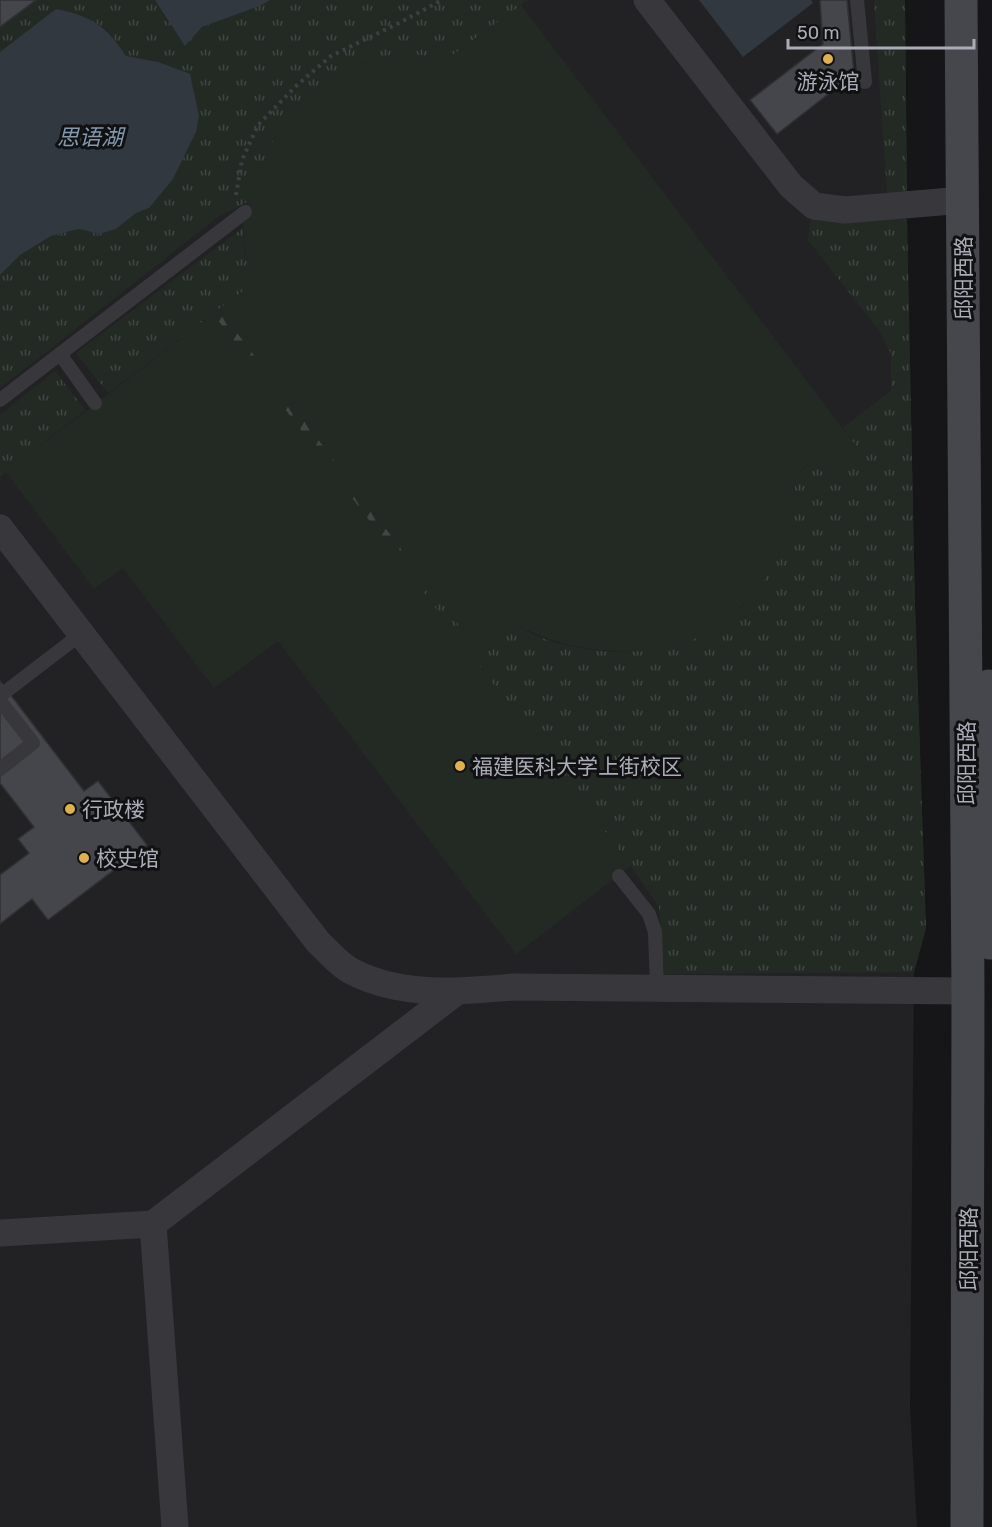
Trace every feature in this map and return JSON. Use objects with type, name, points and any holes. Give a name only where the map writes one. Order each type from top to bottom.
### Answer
[{"type":"main road","name":"邱阳西路","points":[[961,0],[963,200],[983,845],[968,991],[967,1527]]},
{"type":"main road","name":"邱阳西路","points":[[983,0],[983,845],[990,1527]]},
{"type":"street","points":[[647,0],[791,186],[814,206],[845,210],[963,200]]},
{"type":"street","points":[[0,528],[318,942],[352,972],[397,988],[455,993],[513,987],[968,991]]},
{"type":"street","points":[[0,1233],[153,1224],[455,993]]},
{"type":"street","points":[[153,1224],[175,1527]]},
{"type":"lane","points":[[857,0],[865,82]]},
{"type":"lane","points":[[0,400],[245,212]]},
{"type":"lane","points":[[60,354],[95,403]]},
{"type":"lane","points":[[0,769],[33,743],[0,698],[81,634]]},
{"type":"lane","points":[[619,876],[649,914],[655,932],[657,988]]},
{"type":"path","points":[[232,222],[242,160],[258,125],[296,86],[331,56],[442,0]]},
{"type":"shaded area","name":"福建医科大学上街校区","points":[[0,0],[905,0],[915,604],[926,928],[914,972],[910,1408],[917,1527],[0,1527]]},
{"type":"green space","points":[[36,0],[155,0],[185,46],[202,27],[270,0],[528,0],[446,60],[396,54],[363,63],[276,136],[254,181],[247,202],[219,216],[0,388],[0,275],[20,255],[51,236],[79,229],[100,234],[116,229],[136,213],[149,208],[173,179],[196,132],[158,62],[126,56],[112,36],[88,20],[56,9],[0,52],[0,27]]},
{"type":"green space","points":[[874,0],[905,0],[907,193],[887,194]]},
{"type":"green space","points":[[521,5],[857,447],[824,474],[814,461],[795,475],[794,498],[785,540],[766,577],[738,609],[720,623],[694,640],[671,648],[651,651],[618,651],[586,648],[540,636],[509,621],[476,647],[219,309],[255,282],[244,243],[243,221],[246,205],[269,149],[292,114],[305,100],[336,76],[388,55],[409,54],[446,60]]},
{"type":"green space","points":[[814,216],[907,220],[915,604],[926,928],[914,972],[664,974],[659,907],[631,866],[393,553],[401,548],[476,647],[509,621],[534,635],[556,643],[610,652],[651,651],[676,647],[704,634],[744,605],[795,491],[795,476],[814,461],[824,474],[857,447],[843,428],[891,391],[891,354],[881,333],[808,240],[810,222]]},
{"type":"green space","points":[[243,228],[244,250],[255,282],[108,393],[76,353]]},
{"type":"green space","points":[[219,309],[401,548],[393,553],[213,314]]},
{"type":"green space","points":[[213,314],[631,866],[516,954],[278,641],[214,688],[123,568],[94,589],[6,472]]},
{"type":"green space","points":[[55,371],[85,410],[0,477],[0,415]]},
{"type":"water","points":[[155,0],[270,0],[202,27],[185,46]]},
{"type":"water","points":[[699,0],[811,0],[813,3],[743,57]]},
{"type":"water","name":"思语湖","points":[[56,9],[79,15],[97,24],[112,37],[126,56],[158,62],[190,74],[199,116],[196,132],[173,179],[149,208],[136,213],[116,229],[100,234],[79,229],[51,236],[20,255],[0,275],[0,52]]},
{"type":"building","points":[[0,0],[36,0],[0,27]]},
{"type":"building","name":"游泳馆","points":[[847,0],[854,74],[777,134],[750,100],[823,44],[820,1]]},
{"type":"building","name":"行政楼","points":[[0,681],[84,791],[98,781],[147,845],[48,920],[32,899],[0,924],[0,875],[29,853],[18,839],[34,827],[0,783]]},
{"type":"place","name":"游泳馆","points":[[828,59]]},
{"type":"place","name":"福建医科大学上街校区","points":[[460,766]]},
{"type":"place","name":"行政楼","points":[[70,809]]},
{"type":"place","name":"校史馆","points":[[84,858]]}]
